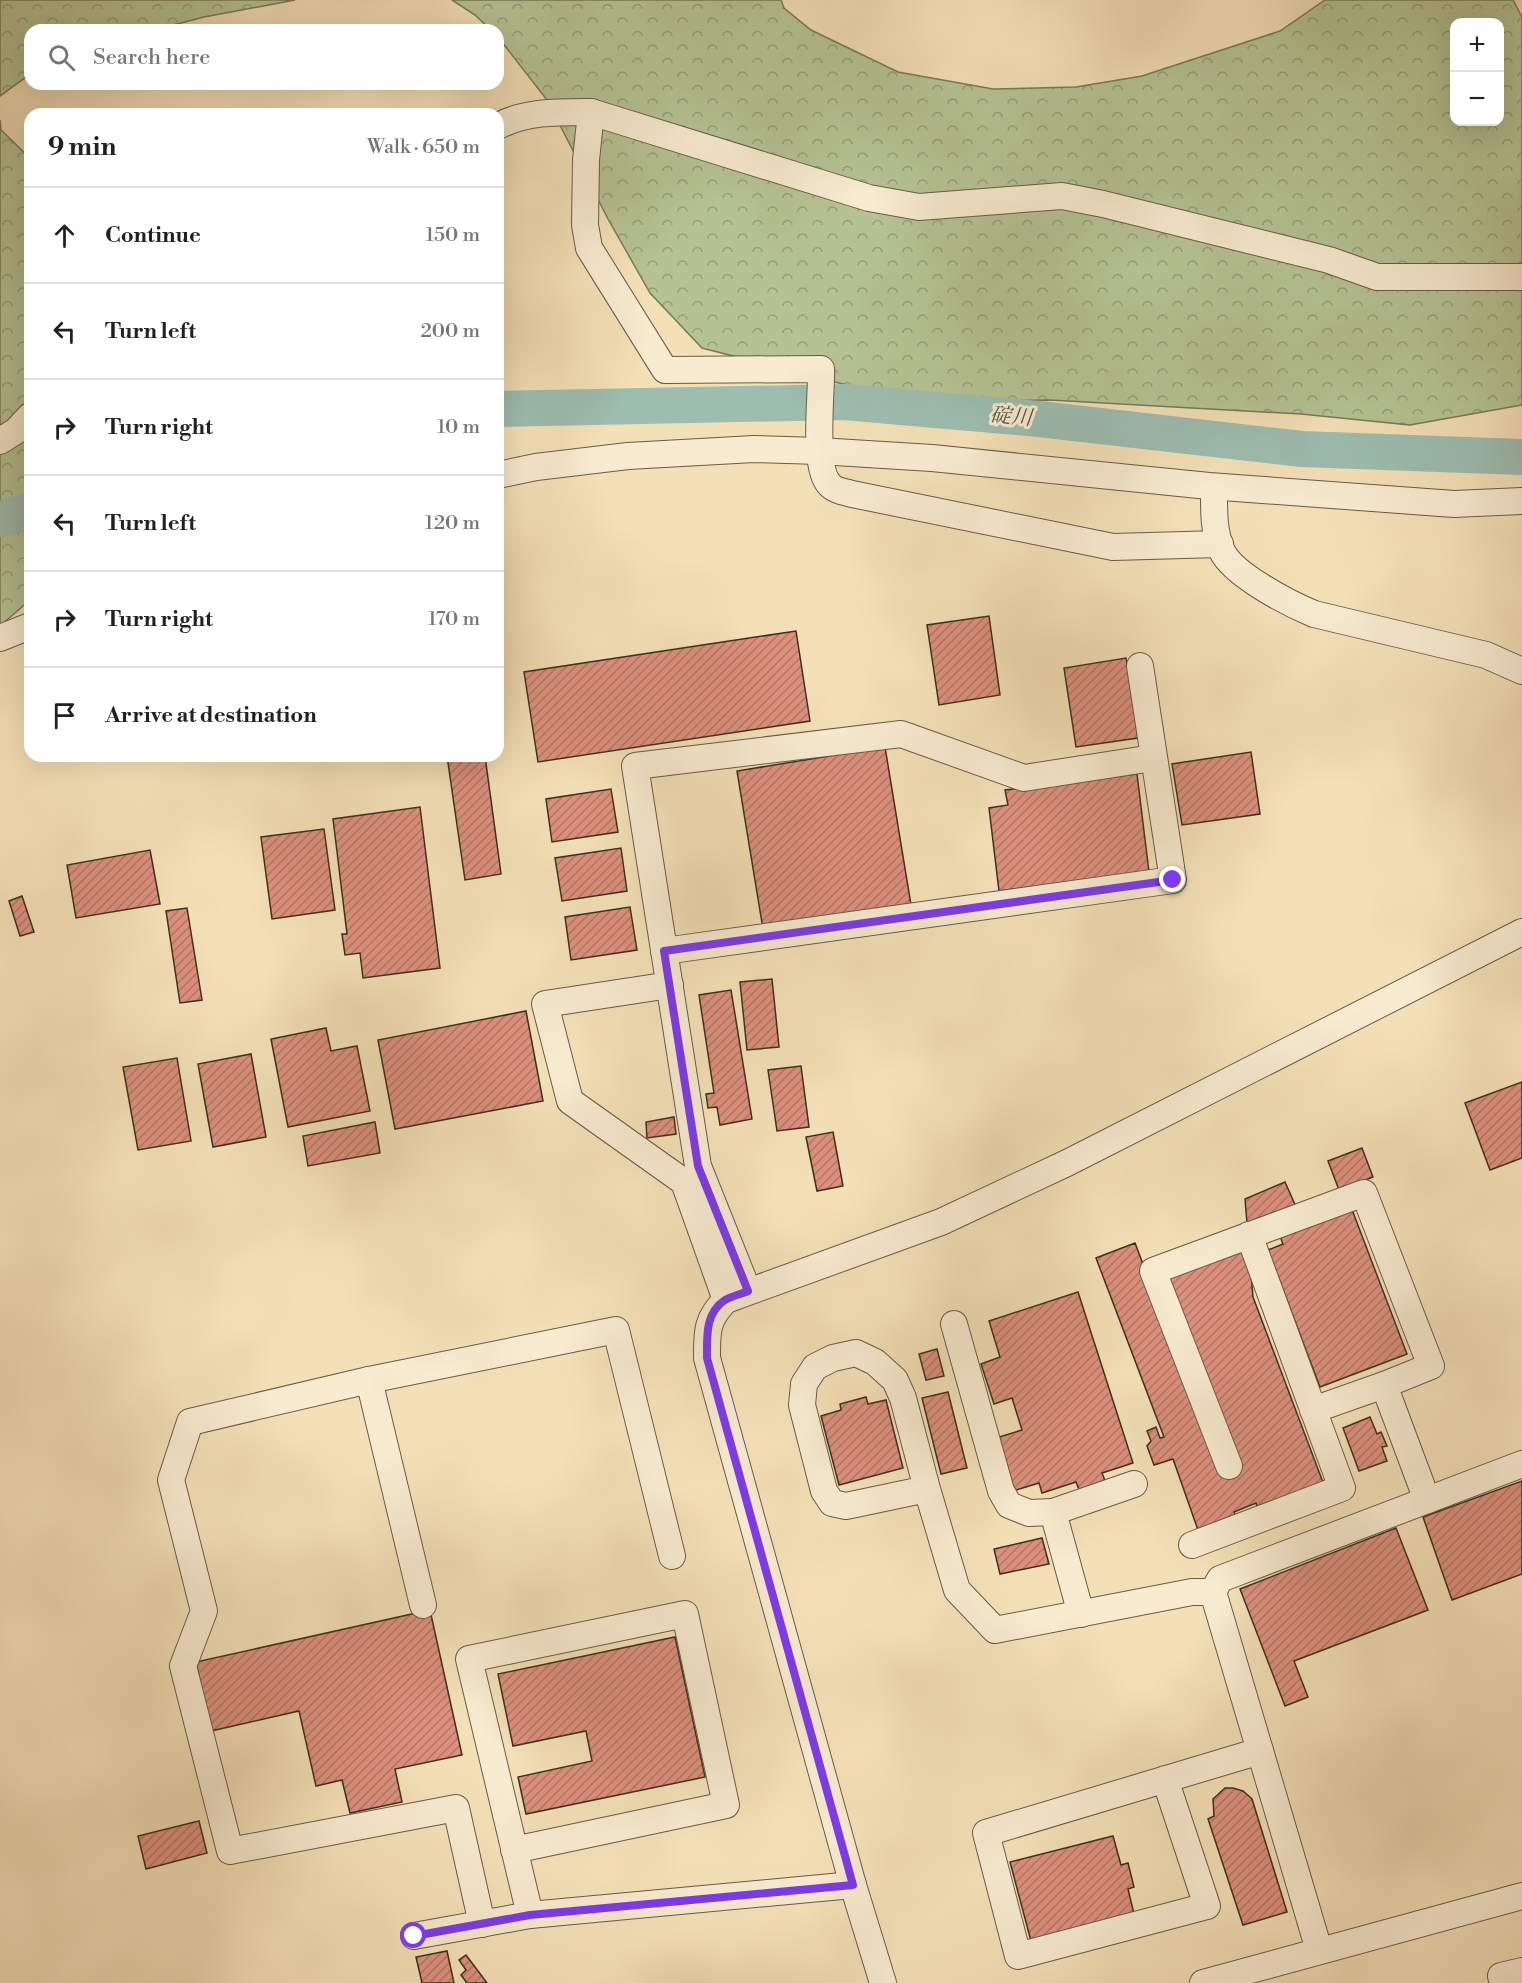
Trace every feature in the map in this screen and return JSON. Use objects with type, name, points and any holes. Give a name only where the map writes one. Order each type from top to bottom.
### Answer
[{"type":"street","points":[[591,112],[586,160],[585,225],[589,248],[664,370],[821,369],[819,451],[824,477],[831,487],[852,494],[1113,546],[1220,544]]},
{"type":"street","points":[[504,124],[527,116],[591,112],[869,198],[919,207],[1062,196],[1329,260],[1377,278],[1522,277]]},
{"type":"street","points":[[0,441],[16,431],[24,422]]},
{"type":"street","points":[[504,474],[536,467],[628,456],[754,449],[932,458],[1214,487],[1454,504],[1522,501]]},
{"type":"street","points":[[1214,487],[1215,527],[1223,553],[1246,577],[1290,604],[1314,614],[1486,656],[1522,671]]},
{"type":"street","points":[[0,638],[24,628]]},
{"type":"street","points":[[664,951],[1173,880],[1140,666]]},
{"type":"street","points":[[737,1296],[698,1166],[636,766],[901,734],[1024,778],[1153,758]]},
{"type":"street","points":[[883,1983],[853,1885],[707,1358],[706,1330],[714,1310],[737,1296],[941,1222],[1067,1163],[1522,932]]},
{"type":"street","points":[[670,985],[544,1004],[570,1101],[684,1182],[737,1296]]},
{"type":"street","points":[[1228,1466],[1153,1271],[1364,1193],[1431,1366],[1313,1410]]},
{"type":"street","points":[[1192,1545],[1342,1488],[1249,1235]]},
{"type":"street","points":[[954,1324],[1001,1491],[1009,1505],[1029,1514],[1053,1512],[1134,1484]]},
{"type":"street","points":[[483,1924],[456,1808],[230,1851],[183,1666],[204,1611],[171,1480],[190,1422],[369,1380],[616,1330],[672,1556]]},
{"type":"street","points":[[927,1489],[846,1506],[832,1503],[824,1491],[802,1405],[804,1384],[815,1367],[833,1358],[856,1353],[875,1362],[895,1380],[903,1398],[957,1590],[995,1630],[1192,1593],[1213,1592]]},
{"type":"street","points":[[369,1380],[423,1605]]},
{"type":"street","points":[[1384,1385],[1427,1500]]},
{"type":"street","points":[[1319,1950],[1213,1592],[1220,1579],[1522,1464]]},
{"type":"street","points":[[1053,1512],[1081,1614]]},
{"type":"street","points":[[514,1850],[726,1805],[685,1614],[469,1659],[514,1850],[530,1915]]},
{"type":"street","points":[[1165,1779],[1207,1906],[1018,1956],[986,1833],[1165,1779],[1260,1751]]},
{"type":"street","points":[[414,1936],[530,1915],[853,1885]]},
{"type":"street","points":[[1203,1983],[1522,1896]]},
{"type":"street","points":[[1503,1983],[1501,1976],[1522,1971]]},
{"type":"green space","points":[[0,0],[295,0],[177,24],[24,24],[24,78],[0,96]]},
{"type":"green space","points":[[452,0],[781,0],[784,8],[811,30],[898,72],[993,89],[1076,87],[1142,76],[1280,31],[1325,0],[1513,0],[1522,17],[1522,405],[1410,425],[1301,414],[1050,400],[913,402],[702,348],[650,293],[608,219],[547,100],[504,45],[504,24],[485,24]]},
{"type":"green space","points":[[0,120],[1,130],[24,152],[24,605],[0,626]]},
{"type":"building","points":[[989,616],[1000,695],[939,705],[927,625]]},
{"type":"building","points":[[796,631],[810,721],[538,762],[524,672]]},
{"type":"building","points":[[1126,658],[1138,738],[1076,747],[1064,668]]},
{"type":"building","points":[[885,747],[911,905],[763,929],[737,771]]},
{"type":"building","points":[[1251,752],[1260,814],[1182,825],[1172,764]]},
{"type":"building","points":[[448,762],[486,762],[501,874],[465,880]]},
{"type":"building","points":[[1137,774],[1149,872],[999,891],[989,808],[1008,805],[1005,790]]},
{"type":"building","points":[[611,789],[618,832],[552,842],[546,799]]},
{"type":"building","points":[[420,807],[440,968],[363,978],[360,953],[345,955],[342,934],[347,934],[333,819]]},
{"type":"building","points":[[324,829],[335,910],[272,919],[261,837]]},
{"type":"building","points":[[621,848],[627,891],[562,901],[555,858]]},
{"type":"building","points":[[150,850],[160,904],[76,918],[67,865]]},
{"type":"building","points":[[22,896],[34,932],[20,936],[9,901]]},
{"type":"building","points":[[630,907],[637,950],[571,960],[565,917]]},
{"type":"building","points":[[187,908],[202,1000],[180,1003],[166,911]]},
{"type":"building","points":[[772,979],[779,1047],[747,1050],[740,982]]},
{"type":"building","points":[[731,990],[752,1119],[720,1125],[717,1107],[708,1108],[706,1094],[714,1093],[699,995]]},
{"type":"building","points":[[526,1011],[543,1101],[395,1129],[378,1040]]},
{"type":"building","points":[[326,1028],[331,1051],[357,1046],[370,1111],[288,1127],[271,1039]]},
{"type":"building","points":[[251,1054],[266,1137],[213,1147],[198,1064]]},
{"type":"building","points":[[177,1058],[191,1141],[138,1150],[123,1067]]},
{"type":"building","points":[[801,1066],[809,1127],[777,1131],[768,1070]]},
{"type":"building","points":[[1522,1082],[1522,1158],[1490,1170],[1465,1103]]},
{"type":"building","points":[[674,1117],[676,1134],[647,1138],[646,1122]]},
{"type":"building","points":[[375,1122],[380,1153],[308,1166],[303,1136]]},
{"type":"building","points":[[833,1132],[843,1186],[817,1191],[806,1137]]},
{"type":"building","points":[[1362,1148],[1373,1177],[1339,1190],[1328,1161]]},
{"type":"building","points":[[1285,1182],[1297,1209],[1263,1223],[1261,1217],[1247,1223],[1245,1199]]},
{"type":"building","points":[[1351,1207],[1407,1354],[1320,1387],[1268,1250],[1283,1244],[1279,1234]]},
{"type":"building","points":[[1135,1243],[1223,1475],[1167,1274],[1240,1246],[1251,1274],[1253,1297],[1324,1485],[1258,1510],[1256,1503],[1234,1512],[1236,1517],[1198,1530],[1173,1459],[1154,1465],[1147,1446],[1151,1441],[1147,1431],[1156,1427],[1160,1438],[1164,1437],[1096,1258]]},
{"type":"building","points":[[1078,1292],[1133,1463],[1102,1473],[1106,1483],[1080,1492],[1076,1482],[1042,1493],[1039,1483],[1013,1491],[996,1438],[1022,1430],[1012,1398],[994,1404],[981,1364],[1000,1357],[989,1321]]},
{"type":"building","points":[[937,1349],[944,1376],[926,1380],[919,1354]]},
{"type":"building","points":[[948,1392],[967,1468],[941,1474],[922,1398]]},
{"type":"building","points":[[866,1397],[868,1404],[886,1400],[903,1468],[839,1485],[821,1416],[841,1410],[840,1404]]},
{"type":"building","points":[[1370,1417],[1377,1434],[1381,1432],[1387,1446],[1382,1447],[1387,1461],[1359,1471],[1343,1428]]},
{"type":"building","points":[[1522,1481],[1522,1574],[1452,1600],[1423,1517]]},
{"type":"building","points":[[1396,1528],[1428,1610],[1294,1661],[1308,1697],[1285,1706],[1240,1589]]},
{"type":"building","points":[[1042,1538],[1049,1564],[1000,1574],[994,1549]]},
{"type":"building","points":[[430,1610],[462,1755],[395,1769],[402,1802],[350,1813],[342,1780],[316,1786],[299,1711],[211,1731],[196,1662]]},
{"type":"building","points":[[675,1637],[705,1777],[526,1814],[518,1777],[592,1761],[586,1731],[513,1746],[498,1674]]},
{"type":"building","points":[[1225,1788],[1243,1791],[1252,1799],[1287,1912],[1243,1925],[1208,1819],[1214,1816],[1213,1799]]},
{"type":"building","points":[[199,1821],[207,1853],[146,1869],[138,1836]]},
{"type":"building","points":[[1113,1836],[1121,1865],[1128,1863],[1134,1887],[1128,1889],[1134,1914],[1031,1941],[1010,1862]]},
{"type":"building","points":[[447,1951],[454,1983],[422,1983],[416,1957]]},
{"type":"building","points":[[466,1955],[487,1983],[467,1983],[461,1975],[466,1970],[459,1960]]},
{"type":"waterway","name":"碇川","points":[[504,409],[844,402],[1039,419],[1302,449],[1522,457]]},
{"type":"waterway","name":"碇川","points":[[0,519],[24,513]]},
{"type":"route","points":[[414,1936],[530,1915],[853,1885],[707,1358],[706,1330],[714,1310],[726,1300],[748,1291],[698,1166],[664,951],[1173,880]]}]
